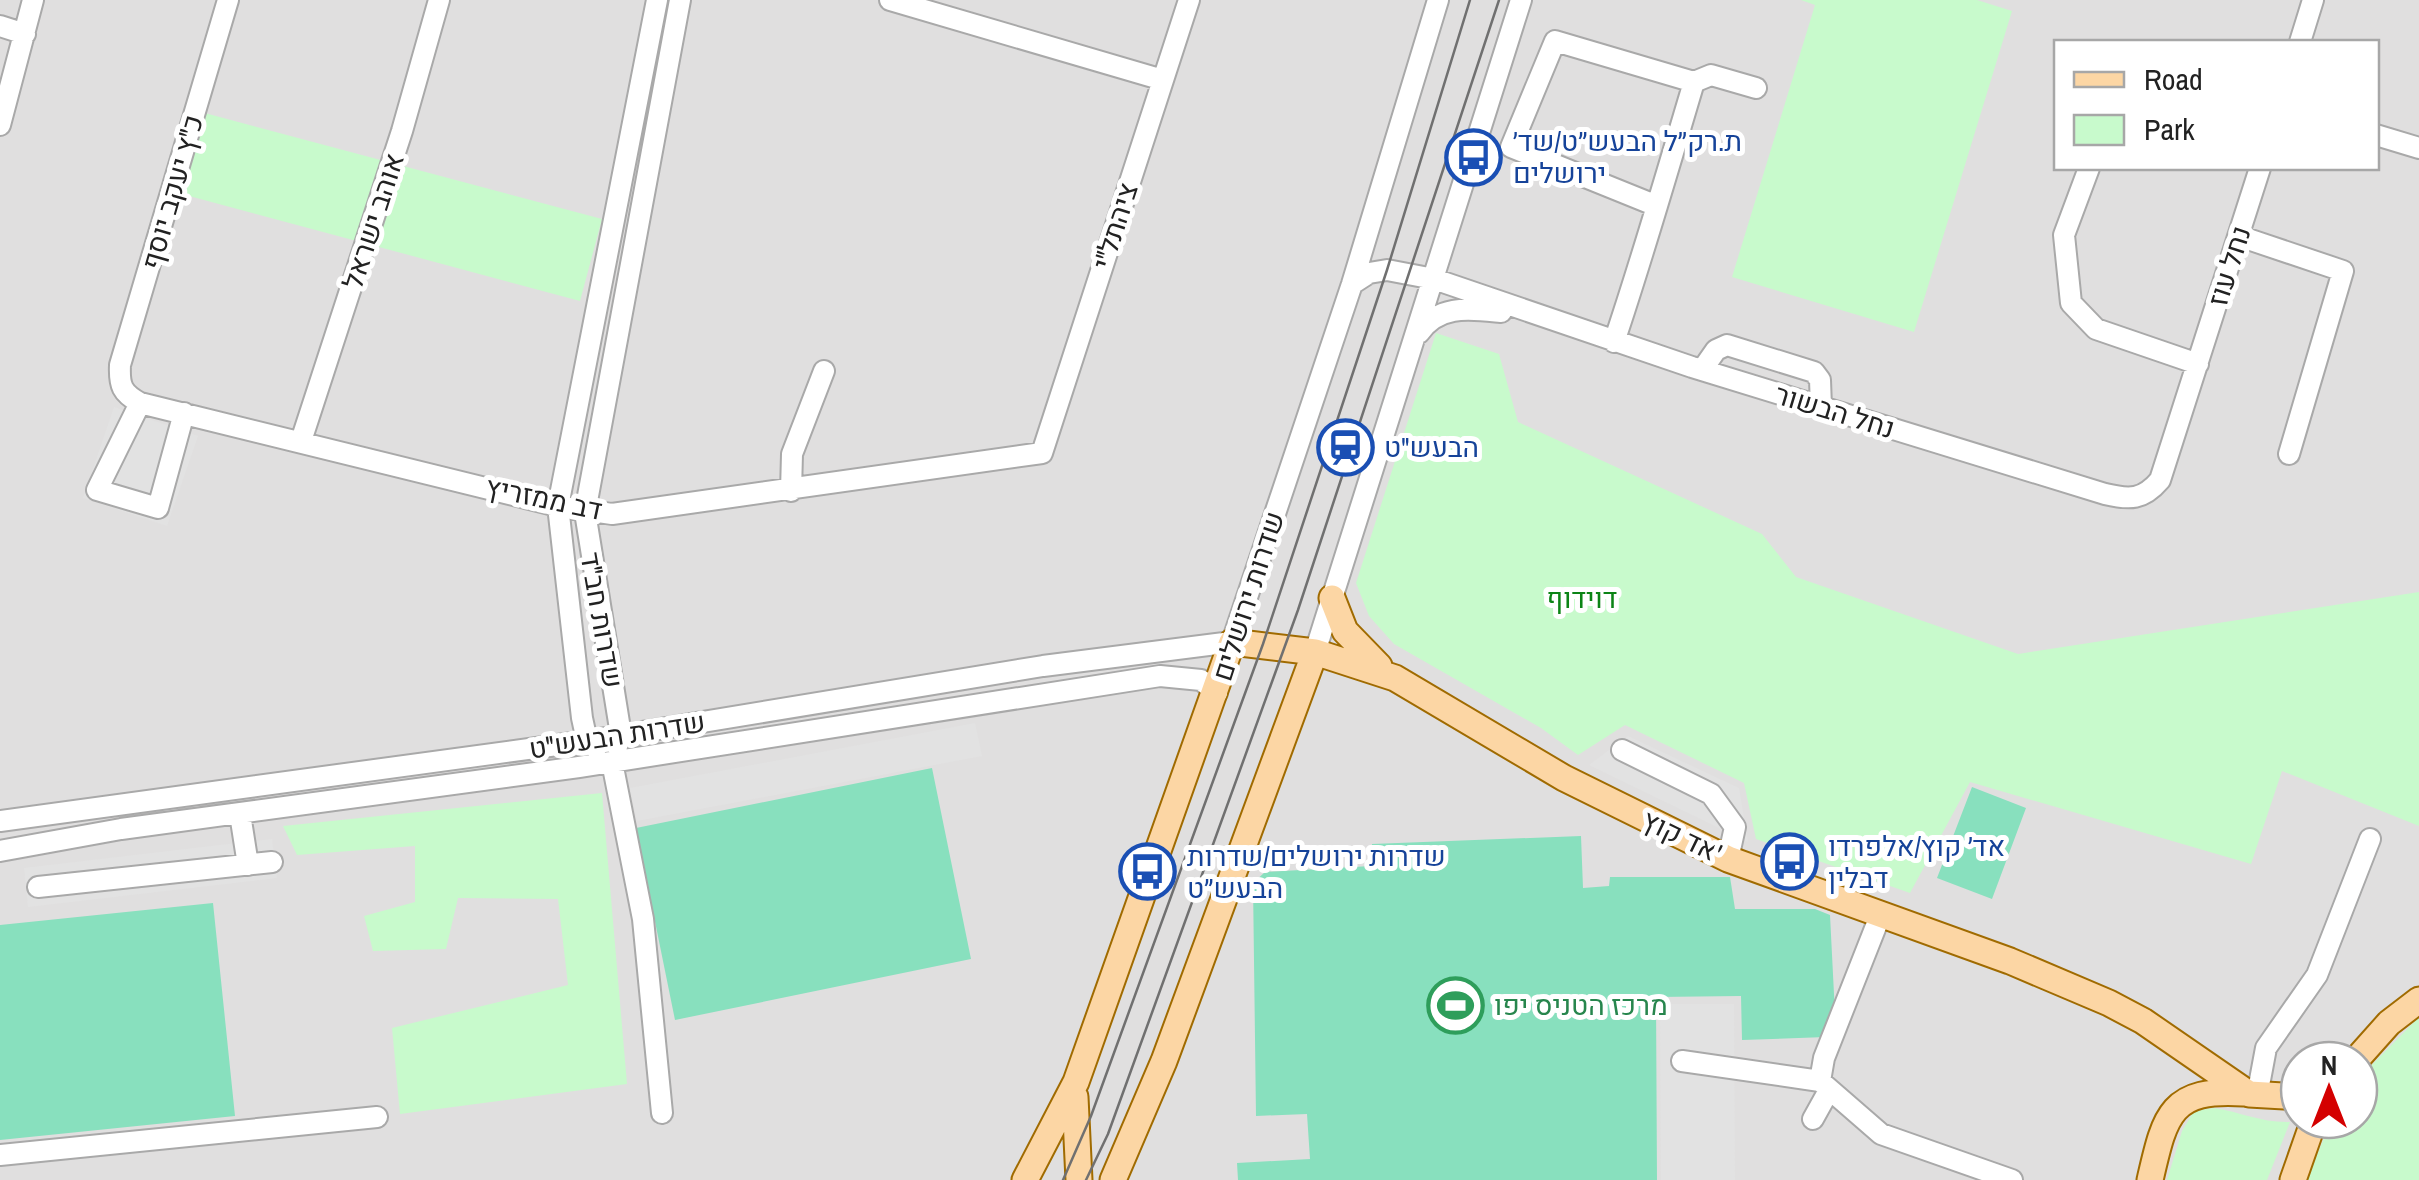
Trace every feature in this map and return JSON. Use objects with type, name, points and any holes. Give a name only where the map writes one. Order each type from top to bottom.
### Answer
[{"type":"main road","points":[[1332,598],[1352,641],[1396,678]]},
{"type":"main road","name":"אד קוץ'","points":[[1232,642],[1314,652],[1396,678],[1564,778],[1728,859],[2010,961],[2108,1003],[2143,1021],[2253,1095]]},
{"type":"main road","name":"שדרות ירושלים","points":[[1026,1180],[1076,1082],[1232,642]]},
{"type":"main road","points":[[1113,1180],[1164,1061],[1232,864],[1314,652]]},
{"type":"main road","points":[[2374,1040],[2419,989]]},
{"type":"main road","points":[[2389,1023],[2419,1000]]},
{"type":"main road","points":[[1076,1082],[1074,1136],[1079,1180]]},
{"type":"main road","points":[[2150,1180],[2160,1137],[2184,1100],[2202,1092],[2279,1096]]},
{"type":"main road","points":[[2293,1180],[2307,1140]]},
{"type":"street","points":[[0,126],[33,0]]},
{"type":"street","name":"כ\"ץ יעקב יוסף","points":[[119,384],[120,365],[228,0]]},
{"type":"street","name":"אוהב ישראל","points":[[301,441],[402,132],[439,0]]},
{"type":"street","name":"שדרות חב\"ד","points":[[587,741],[558,506],[656,0]]},
{"type":"street","name":"שדרות חב\"ד","points":[[612,762],[621,736],[585,512],[680,0]]},
{"type":"street","points":[[890,0],[1047,42],[1163,80]]},
{"type":"street","name":"ציהתל\"י","points":[[1042,453],[1189,0]]},
{"type":"street","name":"שדרות ירושלים","points":[[1232,642],[1352,284],[1438,0]]},
{"type":"street","points":[[1314,652],[1521,0]]},
{"type":"street","points":[[2301,40],[2313,0]]},
{"type":"street","points":[[0,26],[25,34]]},
{"type":"street","points":[[1657,206],[1620,188],[1519,154],[1510,141],[1555,41],[1694,82],[1712,75],[1756,88]]},
{"type":"street","points":[[1614,342],[1694,82]]},
{"type":"street","points":[[2379,136],[2419,148]]},
{"type":"street","points":[[2088,170],[2064,234],[2071,303],[2096,329],[2198,364]]},
{"type":"street","name":"נחל עוז","points":[[2143,496],[2160,480],[2259,170]]},
{"type":"street","points":[[2238,236],[2343,271],[2289,454]]},
{"type":"street","name":"נחל הבשור","points":[[1352,284],[1368,273],[1387,270],[1434,280],[1614,342],[2105,494],[2143,496]]},
{"type":"street","name":"נחל הבשור","points":[[1413,347],[1429,320],[1449,311],[1528,314]]},
{"type":"street","points":[[1702,370],[1716,350],[1728,345],[1814,372],[1820,380],[1821,407]]},
{"type":"street","points":[[791,491],[792,454],[824,371]]},
{"type":"street","name":"דב ממזריץ","points":[[119,384],[125,394],[140,403],[585,512],[612,514],[791,491],[1042,453]]},
{"type":"street","points":[[140,403],[97,490],[158,508],[184,413]]},
{"type":"street","name":"שדרות הבעש\"ט","points":[[0,820],[587,741],[1043,666],[1232,642]]},
{"type":"street","name":"שדרות הבעש\"ט","points":[[0,851],[612,762],[1160,676],[1201,680],[1216,692]]},
{"type":"street","points":[[587,741],[612,762],[643,919],[662,1113]]},
{"type":"street","points":[[1622,750],[1710,794],[1735,827],[1728,859]]},
{"type":"street","points":[[240,814],[248,865]]},
{"type":"street","points":[[2253,1095],[2266,1048],[2316,976],[2370,839]]},
{"type":"street","points":[[38,887],[272,862]]},
{"type":"street","points":[[1812,1119],[1824,1087],[1824,1058],[1880,916]]},
{"type":"street","points":[[1682,1061],[1824,1087],[1881,1134],[2012,1180]]},
{"type":"street","points":[[0,1155],[378,1117]]},
{"type":"shaded area","points":[[0,0],[2419,0],[2419,1180],[0,1180]]},
{"type":"shaded area","points":[[114,407],[198,436],[167,526],[83,498]]},
{"type":"shaded area","points":[[975,723],[982,756],[637,821],[630,788]]},
{"type":"shaded area","points":[[1628,736],[1739,788],[1748,842],[1589,765]]},
{"type":"shaded area","points":[[272,839],[277,878],[28,907],[24,868]]},
{"type":"shaded area","points":[[1660,1004],[1734,1004],[1735,1180],[1661,1180]]},
{"type":"green space","points":[[1801,0],[1977,0],[2012,11],[1914,332],[1732,277],[1815,5]]},
{"type":"green space","points":[[201,112],[602,219],[580,301],[178,193]]},
{"type":"green space","name":"דוידוף","points":[[1436,333],[1499,354],[1518,422],[1762,534],[1796,577],[2018,654],[2419,592],[2419,826],[2282,771],[2251,864],[1970,782],[1910,893],[1756,839],[1744,783],[1625,725],[1578,755],[1541,728],[1394,644],[1369,616],[1356,583]]},
{"type":"green space","points":[[932,768],[971,959],[675,1020],[636,828]]},
{"type":"green space","points":[[1972,787],[2026,808],[1992,899],[1937,878]]},
{"type":"green space","points":[[602,793],[627,1084],[400,1114],[392,1028],[568,985],[558,899],[458,898],[446,949],[373,951],[364,916],[415,902],[415,846],[297,855],[283,826]]},
{"type":"green space","name":"מרכז הטניס יפו","points":[[1581,836],[1583,888],[1609,886],[1610,877],[1730,877],[1735,909],[1815,909],[1830,915],[1835,1014],[1826,1037],[1742,1040],[1741,996],[1656,997],[1657,1180],[1238,1180],[1237,1163],[1310,1159],[1307,1114],[1256,1116],[1253,883],[1265,872],[1371,866],[1372,844]]},
{"type":"green space","points":[[213,903],[235,1116],[0,1140],[0,925]]},
{"type":"green space","points":[[2419,1017],[2419,1180],[2306,1180],[2323,1140],[2379,1140],[2379,1058]]},
{"type":"green space","points":[[2214,1108],[2279,1121],[2279,1140],[2283,1140],[2267,1180],[2167,1180],[2182,1131],[2194,1111]]},
{"type":"tram line","points":[[1063,1180],[1091,1116],[1263,644],[1387,270],[1470,0]]},
{"type":"tram line","points":[[1086,1180],[1108,1134],[1298,610],[1499,0]]},
{"type":"place","name":"ת.רק״ל הבעש״ט/שד׳ ירושלים","points":[[1474,157]]},
{"type":"place","name":"הבעש\"ט","points":[[1345,447]]},
{"type":"place","name":"אד׳ קוץ/אלפרדו דבלין","points":[[1789,862]]},
{"type":"place","name":"שדרות ירושלים/שדרות הבעש״ט","points":[[1148,872]]},
{"type":"place","name":"מרכז הטניס יפו","points":[[1455,1005]]}]
